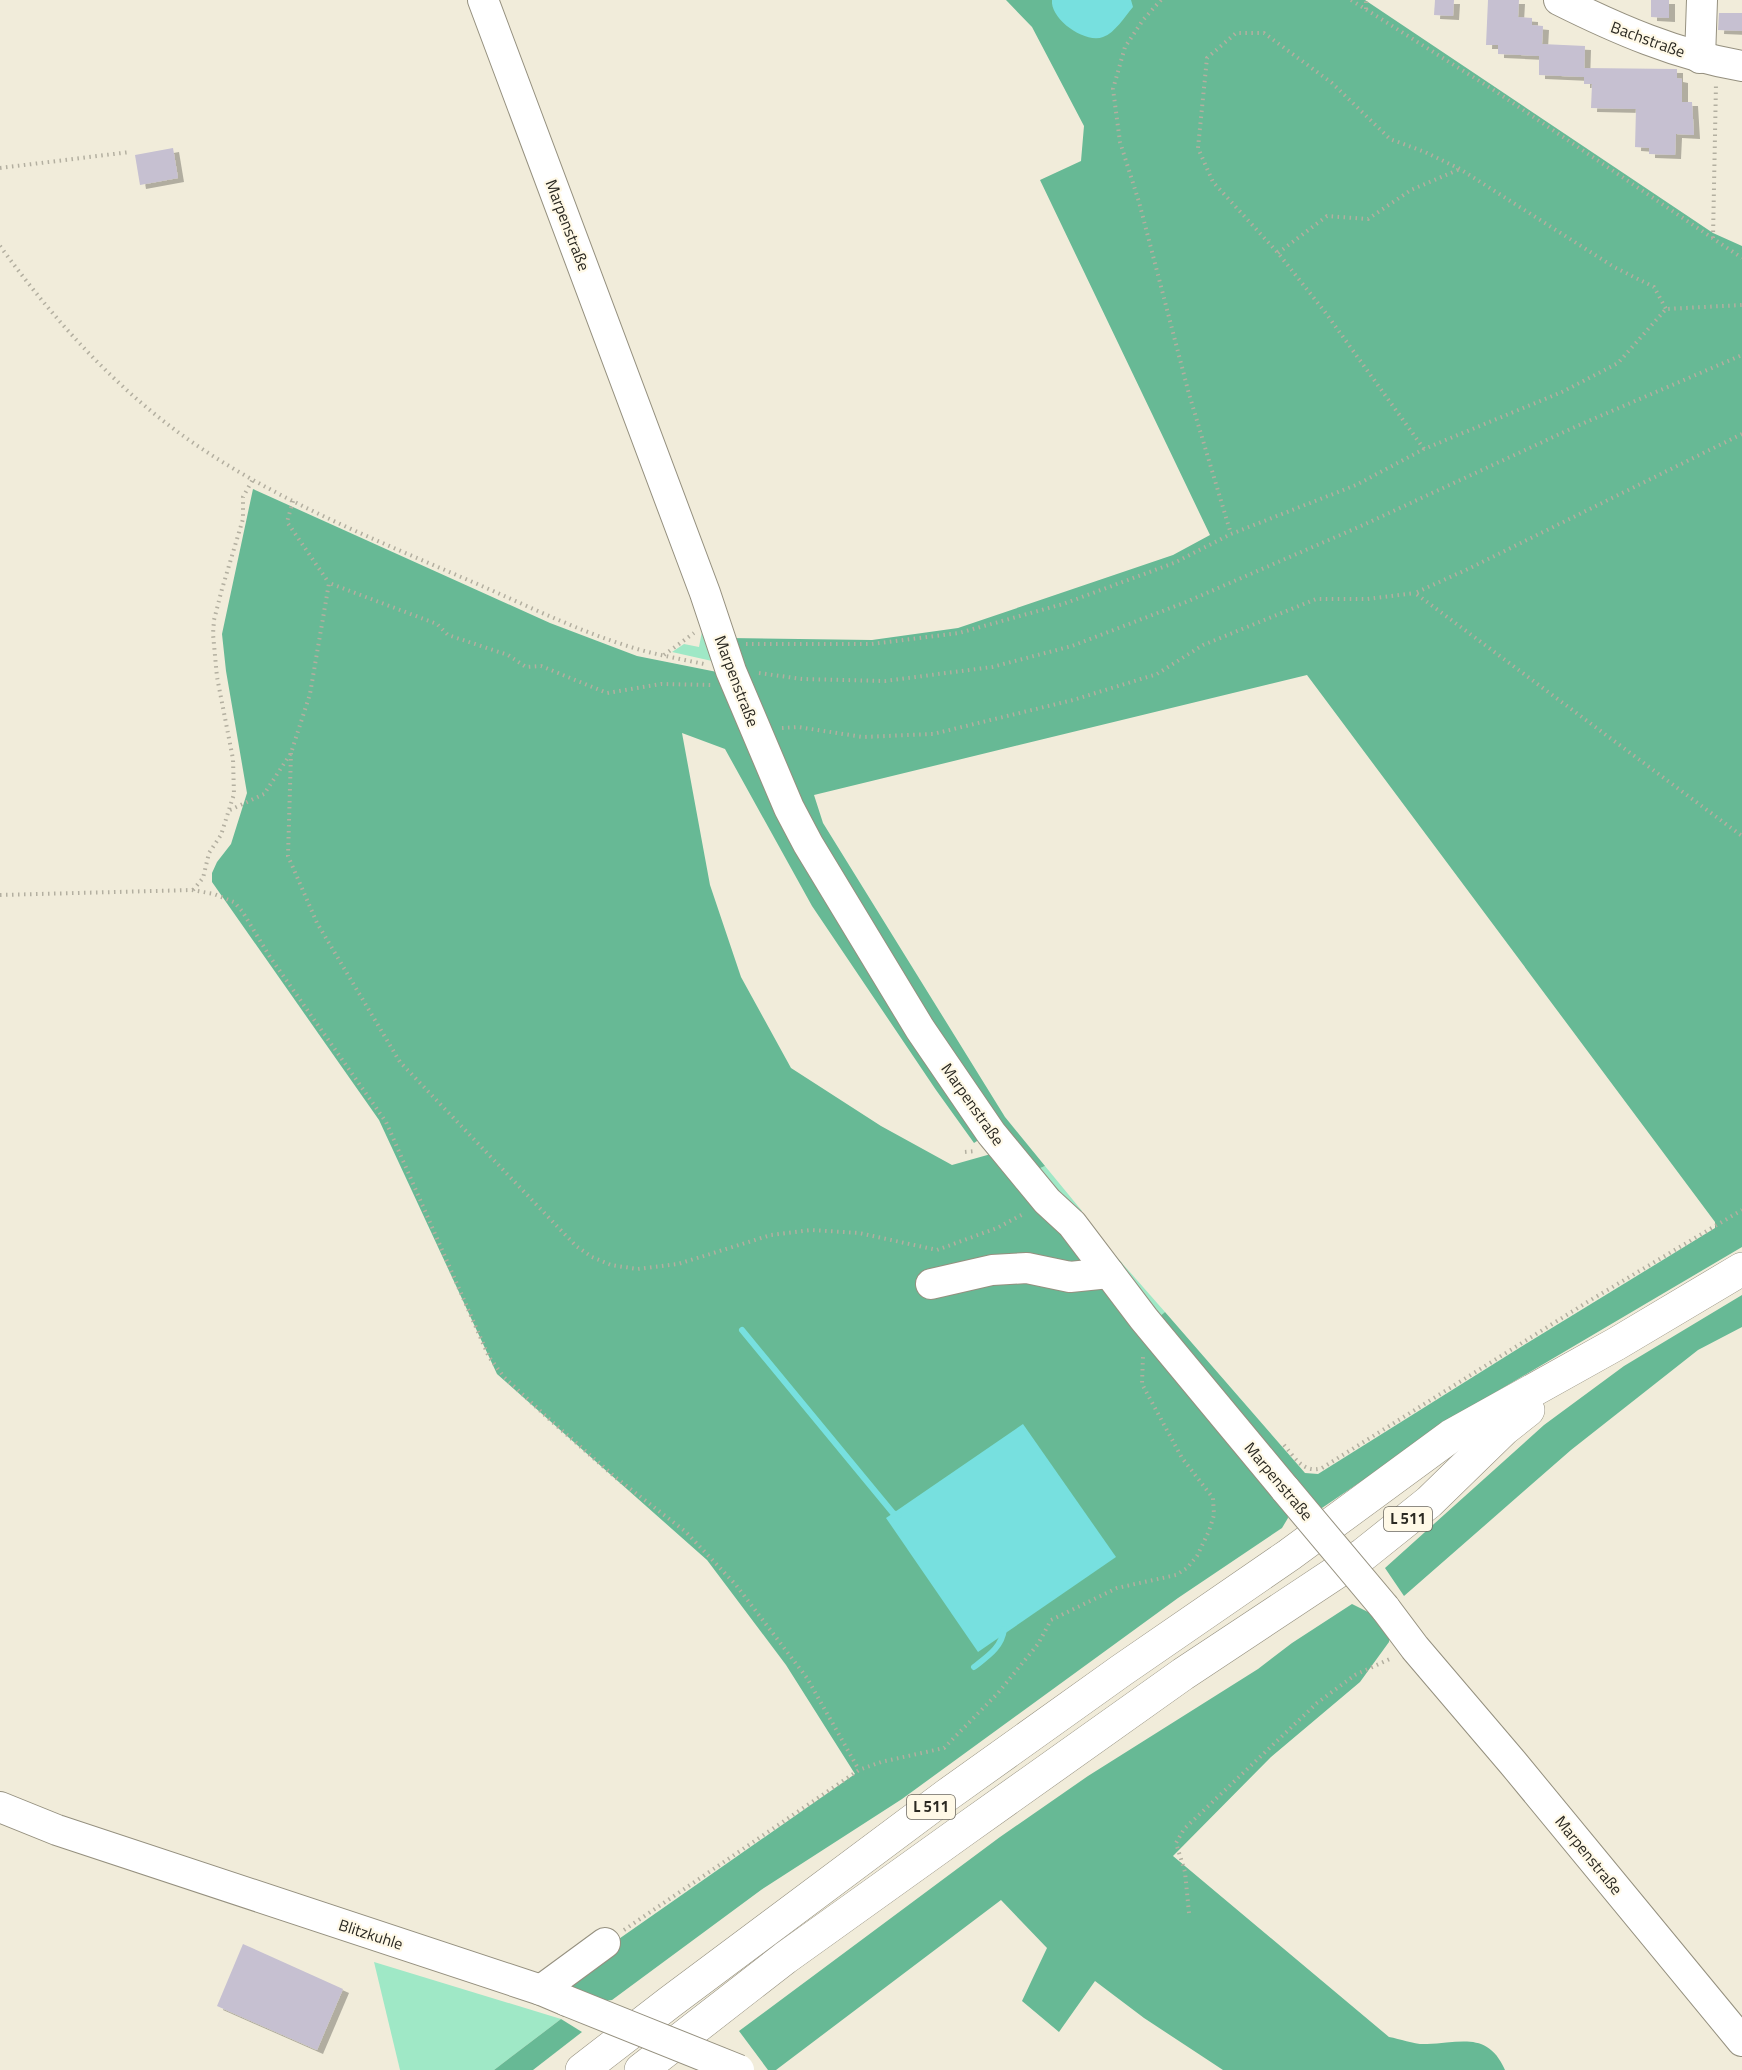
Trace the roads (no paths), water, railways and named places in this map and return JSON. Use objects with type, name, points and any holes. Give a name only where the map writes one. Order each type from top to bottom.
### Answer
[{"type":"highway","name":"L 511","points":[[582,2070],[947,1795],[1289,1555],[1451,1436],[1616,1344],[1742,1269]]},
{"type":"highway","name":"L 511","points":[[641,2070],[785,1958],[964,1829],[1183,1674],[1364,1554],[1429,1502],[1504,1429],[1616,1344]]},
{"type":"street","name":"Marpenstraße","points":[[483,0],[705,593],[722,657],[789,808],[808,844],[920,1029],[991,1132],[1047,1202],[1072,1224],[1144,1319],[1742,2042]]},
{"type":"street","name":"Bachstraße","points":[[1559,0],[1609,25],[1720,62]]},
{"type":"street","points":[[1702,0],[1720,62]]},
{"type":"street","points":[[931,1284],[992,1269],[1027,1268],[1070,1277],[1108,1273]]},
{"type":"street","name":"Blitzkuhle","points":[[0,1808],[57,1830],[554,1995],[739,2070]]},
{"type":"street","points":[[554,1995],[605,1943]]},
{"type":"water","points":[[1052,0],[1131,0],[1133,7],[1112,32],[1096,38],[1078,33],[1063,22],[1053,7]]},
{"type":"water","points":[[1023,1424],[1116,1557],[978,1652],[886,1518]]},
{"type":"waterway","points":[[742,1330],[893,1513],[899,1515]]},
{"type":"waterway","points":[[974,1667],[997,1646],[1004,1629]]}]
